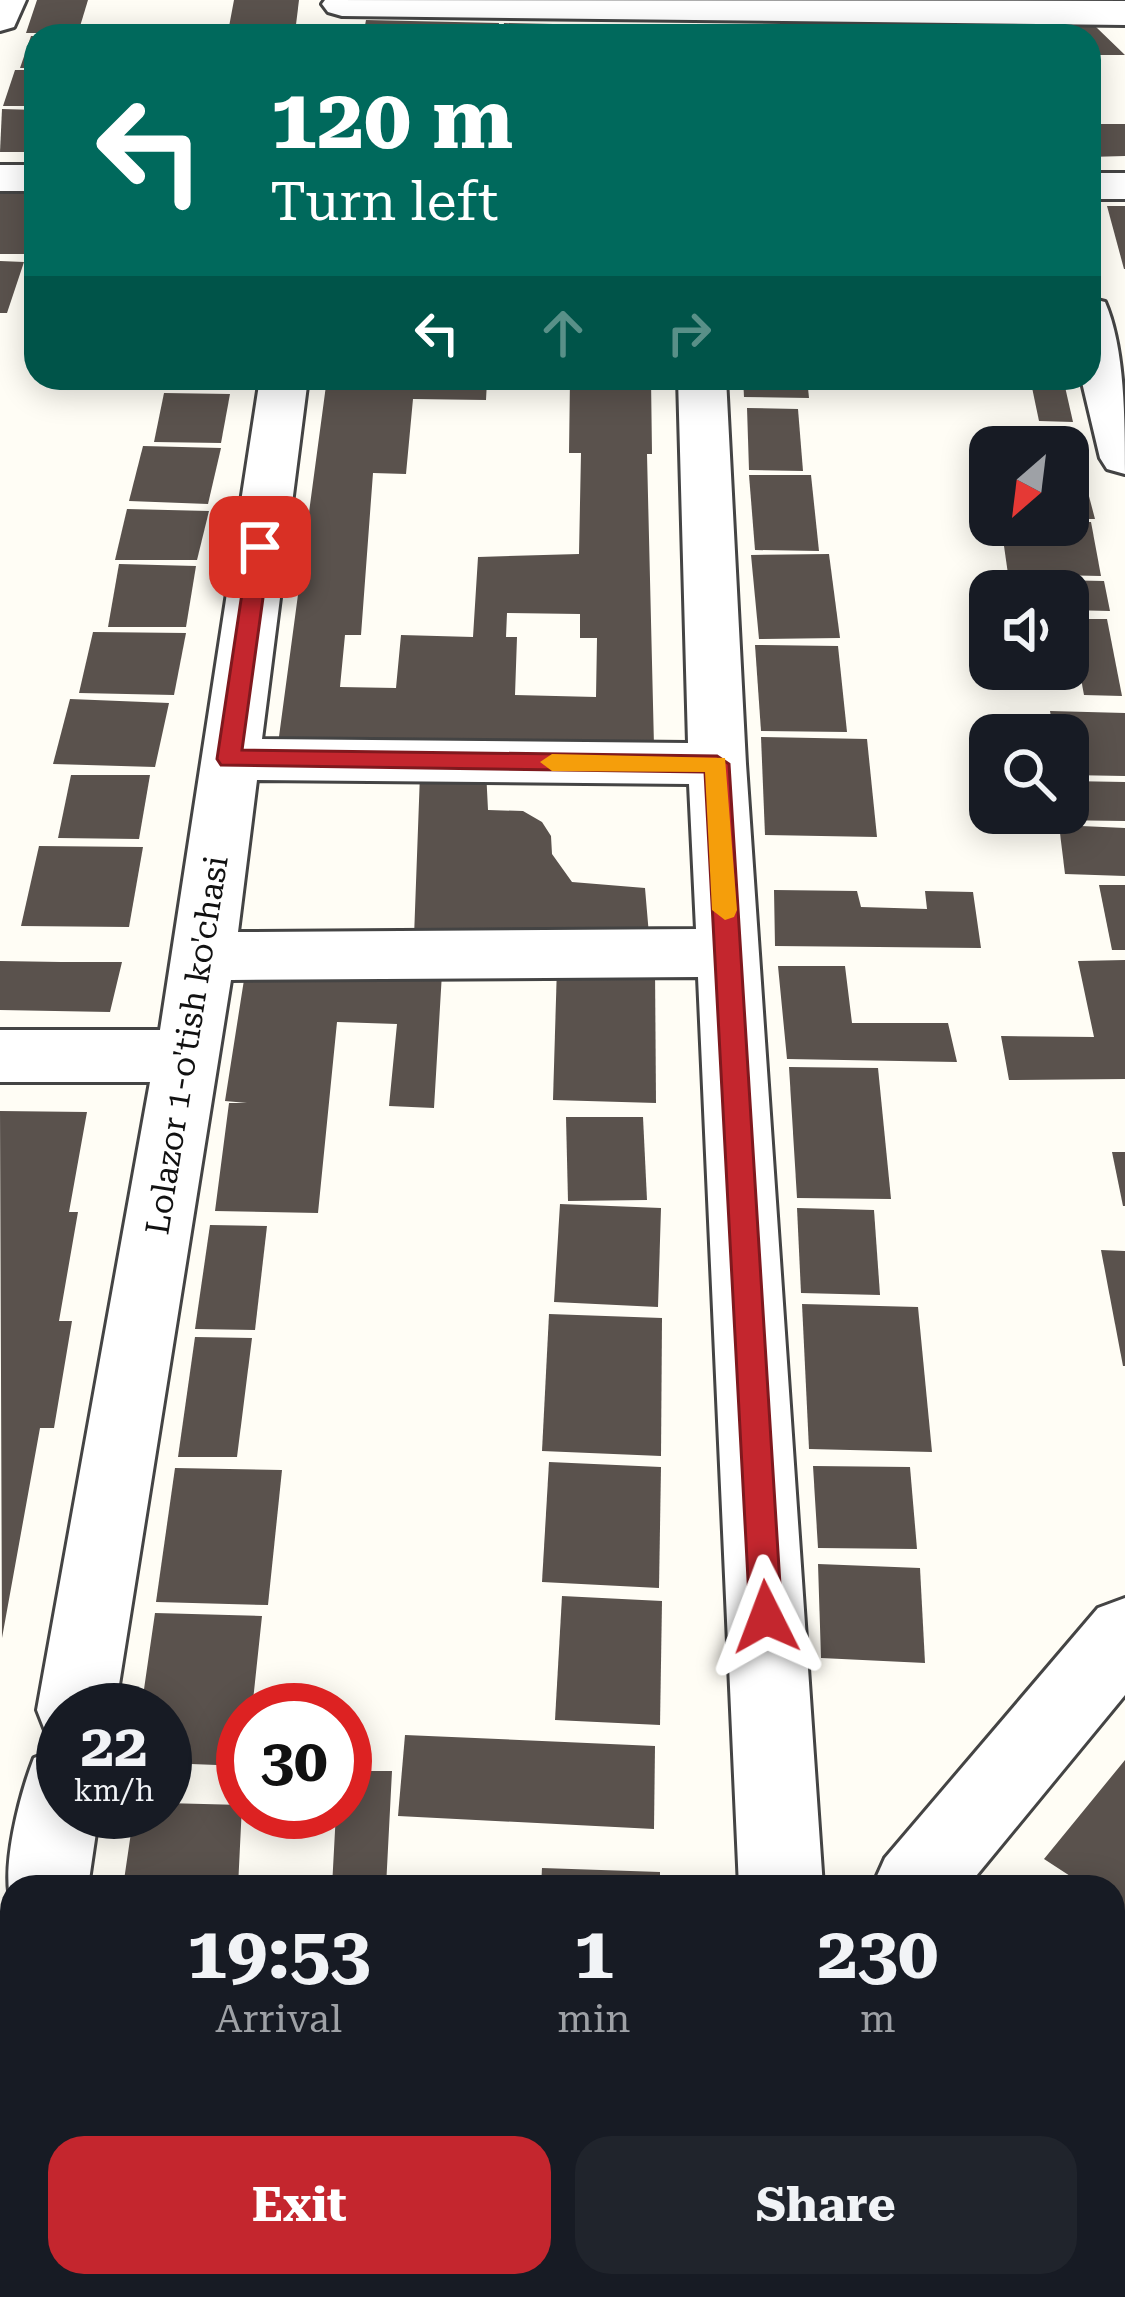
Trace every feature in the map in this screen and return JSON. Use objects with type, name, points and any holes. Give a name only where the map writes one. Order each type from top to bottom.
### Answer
[{"type":"street","points":[[0,19],[6,0]]},
{"type":"street","points":[[340,13],[1125,13]]},
{"type":"street","points":[[1101,361],[1125,458]]},
{"type":"street","name":"Lolazor 1-o'tish ko'chasi","points":[[81,1683],[204,956],[282,390]]},
{"type":"street","points":[[702,390],[717,764],[780,1875]]},
{"type":"street","points":[[229,759],[717,764]]},
{"type":"street","points":[[204,956],[727,953]]},
{"type":"street","points":[[0,1056],[186,1056]]},
{"type":"street","points":[[924,1875],[1125,1635]]},
{"type":"street","points":[[48,1875],[54,1839]]},
{"type":"building","points":[[37,0],[88,0],[81,24],[29,24]]},
{"type":"building","points":[[234,0],[299,0],[296,24],[230,24]]},
{"type":"building","points":[[366,20],[499,23],[499,24],[365,24]]},
{"type":"building","points":[[1101,32],[1125,55],[1101,55]]},
{"type":"building","points":[[15,70],[24,70],[24,106],[3,106]]},
{"type":"building","points":[[2,109],[24,110],[24,152],[0,152]]},
{"type":"building","points":[[1101,124],[1125,124],[1125,156],[1101,157]]},
{"type":"building","points":[[0,189],[24,189],[24,254],[0,254]]},
{"type":"building","points":[[1107,206],[1125,206],[1125,269],[1124,269]]},
{"type":"building","points":[[0,261],[24,262],[7,313],[0,313]]},
{"type":"building","points":[[325,390],[487,390],[486,400],[413,399],[406,474],[373,473],[361,635],[345,635],[340,687],[396,688],[401,635],[473,637],[478,557],[579,554],[581,453],[569,453],[570,390],[651,390],[652,454],[647,454],[654,746],[278,744]],"holes":[[[507,613],[580,614],[580,638],[597,638],[596,697],[515,695],[517,637],[506,637]]]},
{"type":"building","points":[[744,390],[808,390],[809,398],[744,397]]},
{"type":"building","points":[[1033,390],[1066,390],[1073,422],[1039,421]]},
{"type":"building","points":[[164,393],[230,394],[221,443],[154,442]]},
{"type":"building","points":[[747,408],[798,409],[803,471],[749,470]]},
{"type":"building","points":[[143,446],[221,448],[208,504],[129,501]]},
{"type":"building","points":[[749,475],[811,475],[819,551],[755,550]]},
{"type":"building","points":[[127,509],[209,511],[197,560],[115,560]]},
{"type":"building","points":[[1089,522],[1101,576],[1089,576],[1089,570],[1007,570],[1004,546],[1089,546]]},
{"type":"building","points":[[829,554],[840,638],[759,639],[751,555]]},
{"type":"building","points":[[119,564],[196,566],[186,627],[108,627]]},
{"type":"building","points":[[1089,581],[1104,581],[1110,611],[1089,610]]},
{"type":"building","points":[[1089,619],[1107,619],[1122,696],[1084,695],[1083,690],[1089,690]]},
{"type":"building","points":[[93,632],[186,633],[174,695],[79,693]]},
{"type":"building","points":[[755,645],[838,646],[847,732],[761,731]]},
{"type":"building","points":[[70,699],[169,703],[155,767],[53,764]]},
{"type":"building","points":[[1125,713],[1125,776],[1089,775],[1089,714],[1050,714]]},
{"type":"building","points":[[761,737],[867,739],[877,837],[765,835]]},
{"type":"building","points":[[486,770],[488,810],[523,811],[542,822],[551,836],[552,854],[572,882],[645,888],[649,935],[414,937],[420,774]]},
{"type":"building","points":[[71,775],[150,775],[139,839],[58,838]]},
{"type":"building","points":[[1089,781],[1125,782],[1125,821],[1089,820]]},
{"type":"building","points":[[1089,826],[1125,828],[1125,876],[1065,874],[1060,834],[1089,834]]},
{"type":"building","points":[[39,846],[143,847],[129,927],[21,926]]},
{"type":"building","points":[[1099,885],[1125,885],[1125,950],[1112,950]]},
{"type":"building","points":[[774,890],[857,891],[861,907],[927,909],[925,891],[973,892],[981,948],[775,946]]},
{"type":"building","points":[[1125,960],[1125,1079],[1009,1080],[1001,1036],[1094,1037],[1078,961]]},
{"type":"building","points":[[0,961],[122,962],[110,1012],[0,1010]]},
{"type":"building","points":[[557,966],[655,968],[656,1103],[553,1100]]},
{"type":"building","points":[[778,966],[845,966],[852,1023],[948,1023],[957,1062],[787,1059]]},
{"type":"building","points":[[246,967],[442,973],[434,1108],[389,1106],[397,1024],[337,1022],[318,1213],[215,1211],[229,1103],[247,1103],[225,1101]]},
{"type":"building","points":[[789,1067],[878,1068],[891,1199],[797,1198]]},
{"type":"building","points":[[0,1111],[87,1112],[69,1212],[78,1212],[59,1321],[72,1321],[54,1428],[40,1428],[2,1638]]},
{"type":"building","points":[[566,1117],[643,1117],[647,1200],[568,1201]]},
{"type":"building","points":[[1112,1152],[1125,1152],[1125,1206],[1123,1206]]},
{"type":"building","points":[[560,1204],[661,1208],[658,1307],[554,1302]]},
{"type":"building","points":[[797,1208],[874,1210],[880,1295],[801,1293]]},
{"type":"building","points":[[210,1225],[267,1226],[255,1330],[195,1329]]},
{"type":"building","points":[[1101,1250],[1125,1251],[1125,1366],[1123,1366]]},
{"type":"building","points":[[802,1304],[918,1307],[932,1452],[809,1449]]},
{"type":"building","points":[[549,1314],[662,1318],[661,1456],[542,1451]]},
{"type":"building","points":[[195,1337],[252,1338],[237,1457],[178,1457]]},
{"type":"building","points":[[549,1462],[661,1467],[659,1588],[542,1582]]},
{"type":"building","points":[[813,1466],[910,1467],[917,1549],[818,1548]]},
{"type":"building","points":[[175,1468],[282,1470],[268,1605],[156,1602]]},
{"type":"building","points":[[818,1564],[920,1568],[925,1663],[821,1658]]},
{"type":"building","points":[[562,1596],[662,1601],[660,1725],[555,1720]]},
{"type":"building","points":[[155,1613],[262,1616],[255,1683],[216,1683],[216,1765],[192,1764],[192,1683],[145,1683]]},
{"type":"building","points":[[405,1735],[655,1746],[654,1829],[398,1816]]},
{"type":"building","points":[[1125,1760],[1125,1875],[1069,1875],[1044,1859]]},
{"type":"building","points":[[372,1771],[392,1771],[387,1875],[333,1875],[335,1839],[372,1839]]},
{"type":"building","points":[[192,1804],[216,1804],[216,1839],[240,1839],[239,1875],[125,1875],[130,1839],[192,1839]]},
{"type":"building","points":[[542,1868],[660,1872],[660,1875],[542,1875]]},
{"type":"slow traffic","points":[[552,762],[717,764],[725,910]]},
{"type":"route","points":[[260,547],[229,759],[717,764],[766,1617]]}]
